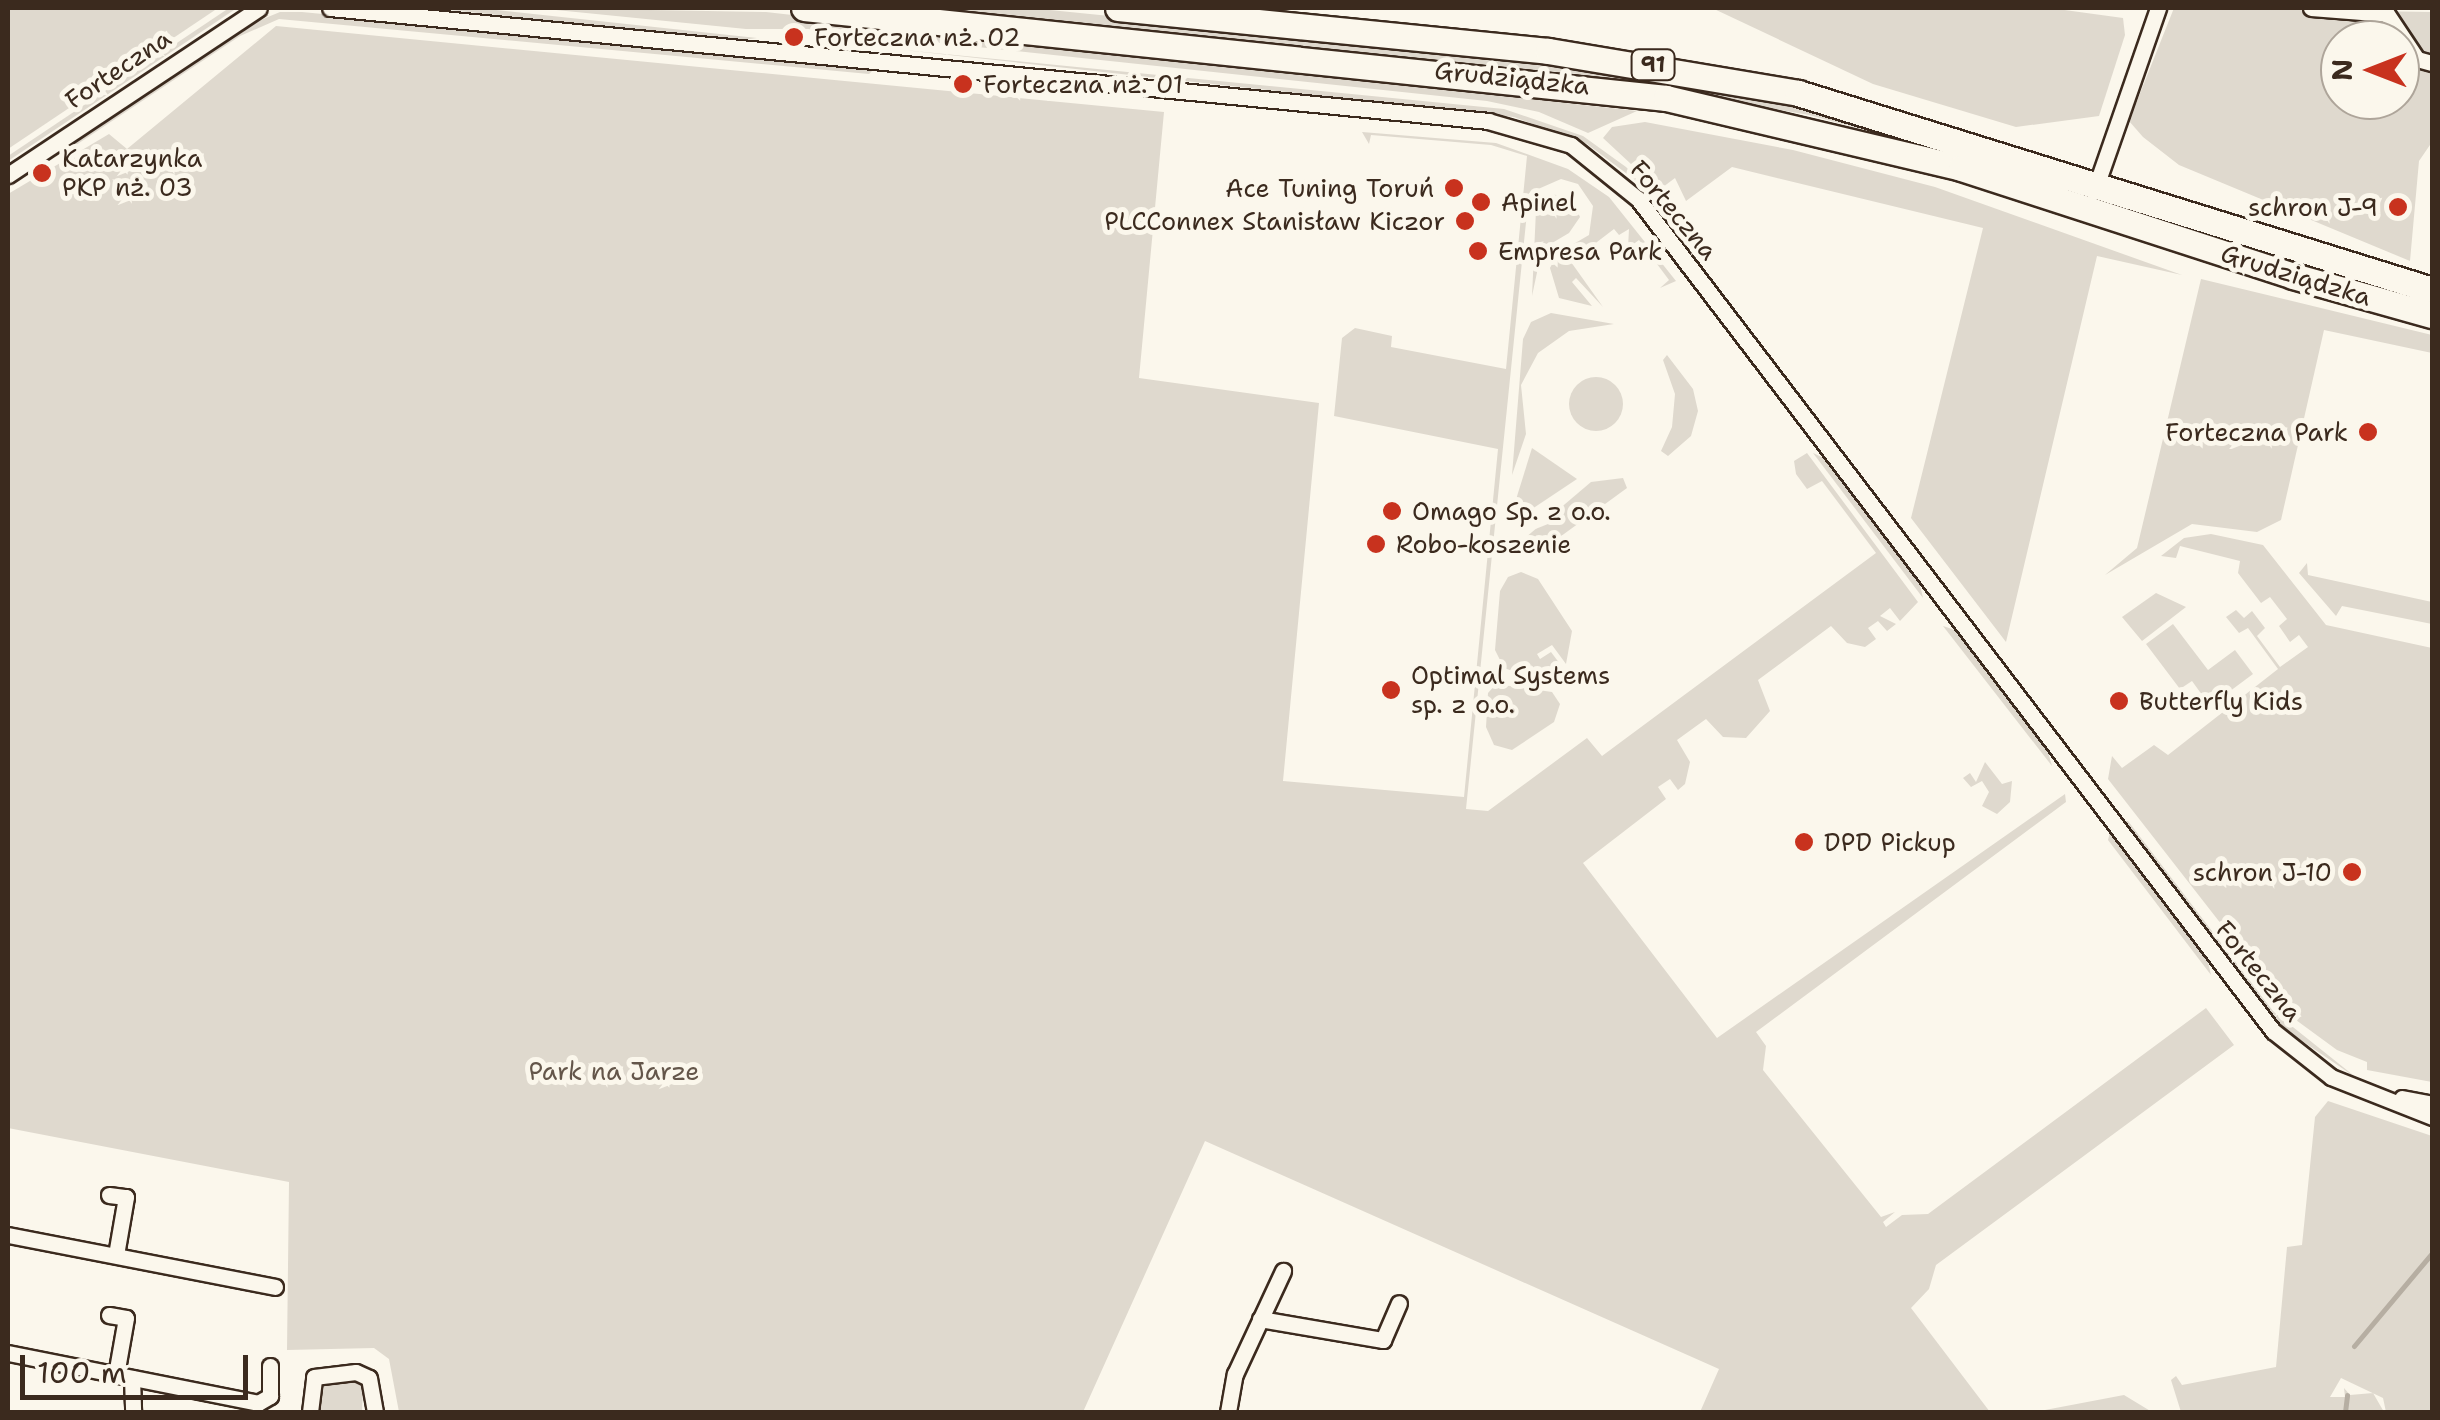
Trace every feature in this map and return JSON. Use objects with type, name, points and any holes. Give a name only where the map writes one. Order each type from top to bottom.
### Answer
[{"type":"main road","name":"Grudziądzka","points":[[804,8],[1666,98],[2092,196],[2432,290]]},
{"type":"main road","name":"Grudziądzka","points":[[1118,8],[1677,68],[1846,105],[2092,196],[2432,314]]},
{"type":"street","name":"Forteczna","points":[[8,176],[260,8]]},
{"type":"street","name":"Forteczna","points":[[330,8],[1488,121],[1570,145],[1638,199],[2266,1022],[2316,1068],[2432,1117]]},
{"type":"street","points":[[2092,196],[2158,8]]},
{"type":"street","points":[[2311,8],[2386,14],[2417,59],[2432,63]]},
{"type":"street","name":"Forteczna","points":[[2366,1092],[2432,1104]]},
{"type":"street","points":[[110,1194],[145,1201]]},
{"type":"street","points":[[116,1255],[126,1198]]},
{"type":"street","points":[[8,1234],[275,1287]]},
{"type":"street","points":[[1228,1412],[1235,1374],[1283,1270]]},
{"type":"street","points":[[1260,1318],[1383,1340],[1399,1304]]},
{"type":"street","points":[[109,1315],[144,1321]]},
{"type":"street","points":[[126,1318],[124,1376],[133,1412]]},
{"type":"street","points":[[8,1353],[264,1403],[270,1396],[270,1366]]},
{"type":"street","points":[[310,1412],[314,1377],[356,1372],[369,1378],[374,1412]]},
{"type":"green space","points":[[8,8],[218,8],[8,149]]},
{"type":"green space","points":[[229,8],[237,8],[8,161],[8,156]]},
{"type":"green space","points":[[428,8],[478,8],[757,38],[743,40]]},
{"type":"green space","points":[[536,8],[766,12],[1637,111],[1588,133],[1539,112],[1487,101],[808,29],[746,29]]},
{"type":"green space","points":[[900,8],[1030,8],[1571,62],[1756,93],[1940,150],[1809,115],[1578,74]]},
{"type":"green space","points":[[1712,8],[2050,8],[2123,18],[2125,35],[2099,116],[2016,127],[1873,84]]},
{"type":"green space","points":[[2174,8],[2432,12],[2432,54],[2420,52],[2432,72],[2432,142],[2419,161],[2410,261],[2179,165],[2129,121]]},
{"type":"green space","points":[[280,12],[875,68],[869,74],[279,19],[240,36],[70,149],[88,129],[234,31]]},
{"type":"green space","name":"Park na Jarze","points":[[276,26],[1164,112],[1139,378],[1319,403],[1283,781],[1464,797],[1498,449],[1334,416],[1342,338],[1355,328],[1392,336],[1391,347],[1506,369],[1527,156],[1491,145],[1371,135],[1369,144],[1362,132],[1496,143],[1568,169],[1609,197],[1676,281],[1660,288],[1669,280],[1639,240],[1628,248],[1629,229],[1619,235],[1614,229],[1571,262],[1603,307],[1576,278],[1572,282],[1592,306],[1559,298],[1550,268],[1558,253],[1589,235],[1593,206],[1578,184],[1561,179],[1529,193],[1466,809],[1488,811],[1587,738],[1602,756],[1876,553],[1822,481],[1807,489],[1796,474],[1794,461],[1807,453],[1918,602],[1900,621],[1890,608],[1880,616],[1896,624],[1887,631],[1878,621],[1868,628],[1876,639],[1865,647],[1847,643],[1831,626],[1758,680],[1770,711],[1746,738],[1723,737],[1706,719],[1677,740],[1690,762],[1685,784],[1678,790],[1670,779],[1658,787],[1666,799],[1583,863],[1717,1038],[2065,794],[2066,802],[1756,1032],[1766,1046],[1763,1070],[1881,1217],[1895,1212],[1883,1222],[1886,1227],[1902,1215],[1928,1214],[2206,1008],[2234,1045],[1936,1265],[1929,1289],[1911,1308],[1990,1412],[1700,1412],[1719,1369],[1205,1141],[1083,1412],[399,1412],[389,1359],[374,1348],[287,1350],[289,1182],[8,1128],[8,194],[109,134],[127,149]]},
{"type":"green space","points":[[894,49],[1504,109],[1583,136],[1626,167],[1650,191],[1587,144],[1514,117]]},
{"type":"green space","points":[[1645,122],[1793,150],[1935,187],[2182,275],[2097,256],[2006,642],[1911,518],[1983,228],[1732,167],[1686,201],[1675,178],[1659,190],[1603,138],[1612,127]]},
{"type":"green space","points":[[1549,194],[1571,197],[1580,217],[1569,233],[1542,249],[1532,296],[1536,210]]},
{"type":"green space","points":[[2201,279],[2432,335],[2432,353],[2324,330],[2281,520],[2257,532],[2192,524],[2105,575],[2137,548]]},
{"type":"green space","points":[[1551,313],[1614,324],[1569,331],[1538,353],[1521,385],[1526,434],[1512,475],[1523,339],[1531,322]]},
{"type":"green space","points":[[1667,355],[1693,389],[1698,411],[1691,436],[1668,456],[1661,451],[1672,427],[1675,394],[1663,360]]},
{"type":"green space","points":[[1596,377],[1615,385],[1623,404],[1615,423],[1596,431],[1577,423],[1569,404],[1577,385]]},
{"type":"green space","points":[[1532,448],[1577,479],[1520,517],[1514,506]]},
{"type":"green space","points":[[1813,453],[1826,459],[1920,585],[1923,598]]},
{"type":"green space","points":[[1623,478],[1627,488],[1553,542],[1525,538],[1591,482]]},
{"type":"green space","points":[[2211,534],[2263,545],[2326,625],[2432,648],[2432,1082],[2367,1070],[2367,1062],[2337,1050],[2296,1020],[2108,779],[2112,756],[2122,768],[2154,745],[2168,755],[2278,669],[2248,628],[2239,633],[2226,617],[2236,610],[2244,618],[2252,611],[2265,628],[2257,636],[2280,667],[2308,647],[2299,635],[2290,642],[2279,626],[2287,619],[2270,597],[2261,603],[2238,573],[2240,561],[2180,546],[2176,558],[2161,556],[2184,538]]},
{"type":"green space","points":[[2307,563],[2308,575],[2432,602],[2432,624],[2342,606],[2336,616],[2299,573]]},
{"type":"green space","points":[[1521,572],[1538,579],[1572,631],[1566,664],[1552,645],[1537,654],[1540,659],[1551,652],[1563,668],[1539,680],[1504,668],[1495,650],[1500,591],[1508,577]]},
{"type":"green space","points":[[2156,593],[2186,607],[2142,641],[2122,617]]},
{"type":"green space","points":[[2173,624],[2208,670],[2235,650],[2253,674],[2210,706],[2192,681],[2180,689],[2146,644]]},
{"type":"green space","points":[[1943,626],[1958,631],[2048,752],[2052,766]]},
{"type":"green space","points":[[1496,684],[1552,692],[1560,704],[1554,722],[1512,750],[1494,745],[1486,727],[1488,693]]},
{"type":"green space","points":[[1985,762],[2002,784],[2012,781],[2010,802],[1997,814],[1982,806],[1989,792],[1982,781],[1971,787],[1963,778],[1970,773],[1976,782]]},
{"type":"green space","points":[[2121,821],[2128,821],[2273,1011],[2358,1079],[2280,1026]]},
{"type":"green space","points":[[2110,832],[2208,962],[2211,975],[2108,840]]},
{"type":"green space","points":[[2328,1101],[2432,1136],[2432,1412],[2386,1412],[2383,1398],[2373,1393],[2384,1412],[2181,1412],[2171,1380],[2176,1376],[2182,1385],[2276,1367],[2287,1247],[2302,1245],[2315,1117]],"holes":[[[2341,1378],[2373,1393],[2350,1395],[2344,1388],[2345,1397],[2330,1397]]]},
{"type":"green space","points":[[353,1379],[363,1387],[362,1412],[318,1412],[320,1385]]},
{"type":"green space","points":[[2124,1395],[2152,1412],[2039,1412],[2045,1410]]},
{"type":"waterway","points":[[2354,1346],[2432,1253]]},
{"type":"waterway","points":[[2345,1412],[2347,1395]]},
{"type":"place","name":"Forteczna nż. 02","points":[[794,37]]},
{"type":"place","name":"Forteczna nż. 01","points":[[963,84]]},
{"type":"place","name":"Katarzynka PKP nż. 03","points":[[42,173]]},
{"type":"place","name":"Ace Tuning Toruń","points":[[1454,188]]},
{"type":"place","name":"Apinel","points":[[1481,202]]},
{"type":"place","name":"schron J-9","points":[[2398,207]]},
{"type":"place","name":"PLCConnex Stanisław Kiczor","points":[[1465,221]]},
{"type":"place","name":"Empresa Park","points":[[1478,251]]},
{"type":"place","name":"Forteczna Park","points":[[2368,432]]},
{"type":"place","name":"Omago Sp. z o.o.","points":[[1392,511]]},
{"type":"place","name":"Robo-koszenie","points":[[1376,544]]},
{"type":"place","name":"Optimal Systems sp. z o.o.","points":[[1391,690]]},
{"type":"place","name":"Butterfly Kids","points":[[2119,701]]},
{"type":"place","name":"DPD Pickup","points":[[1804,842]]},
{"type":"place","name":"schron J-10","points":[[2352,872]]}]
